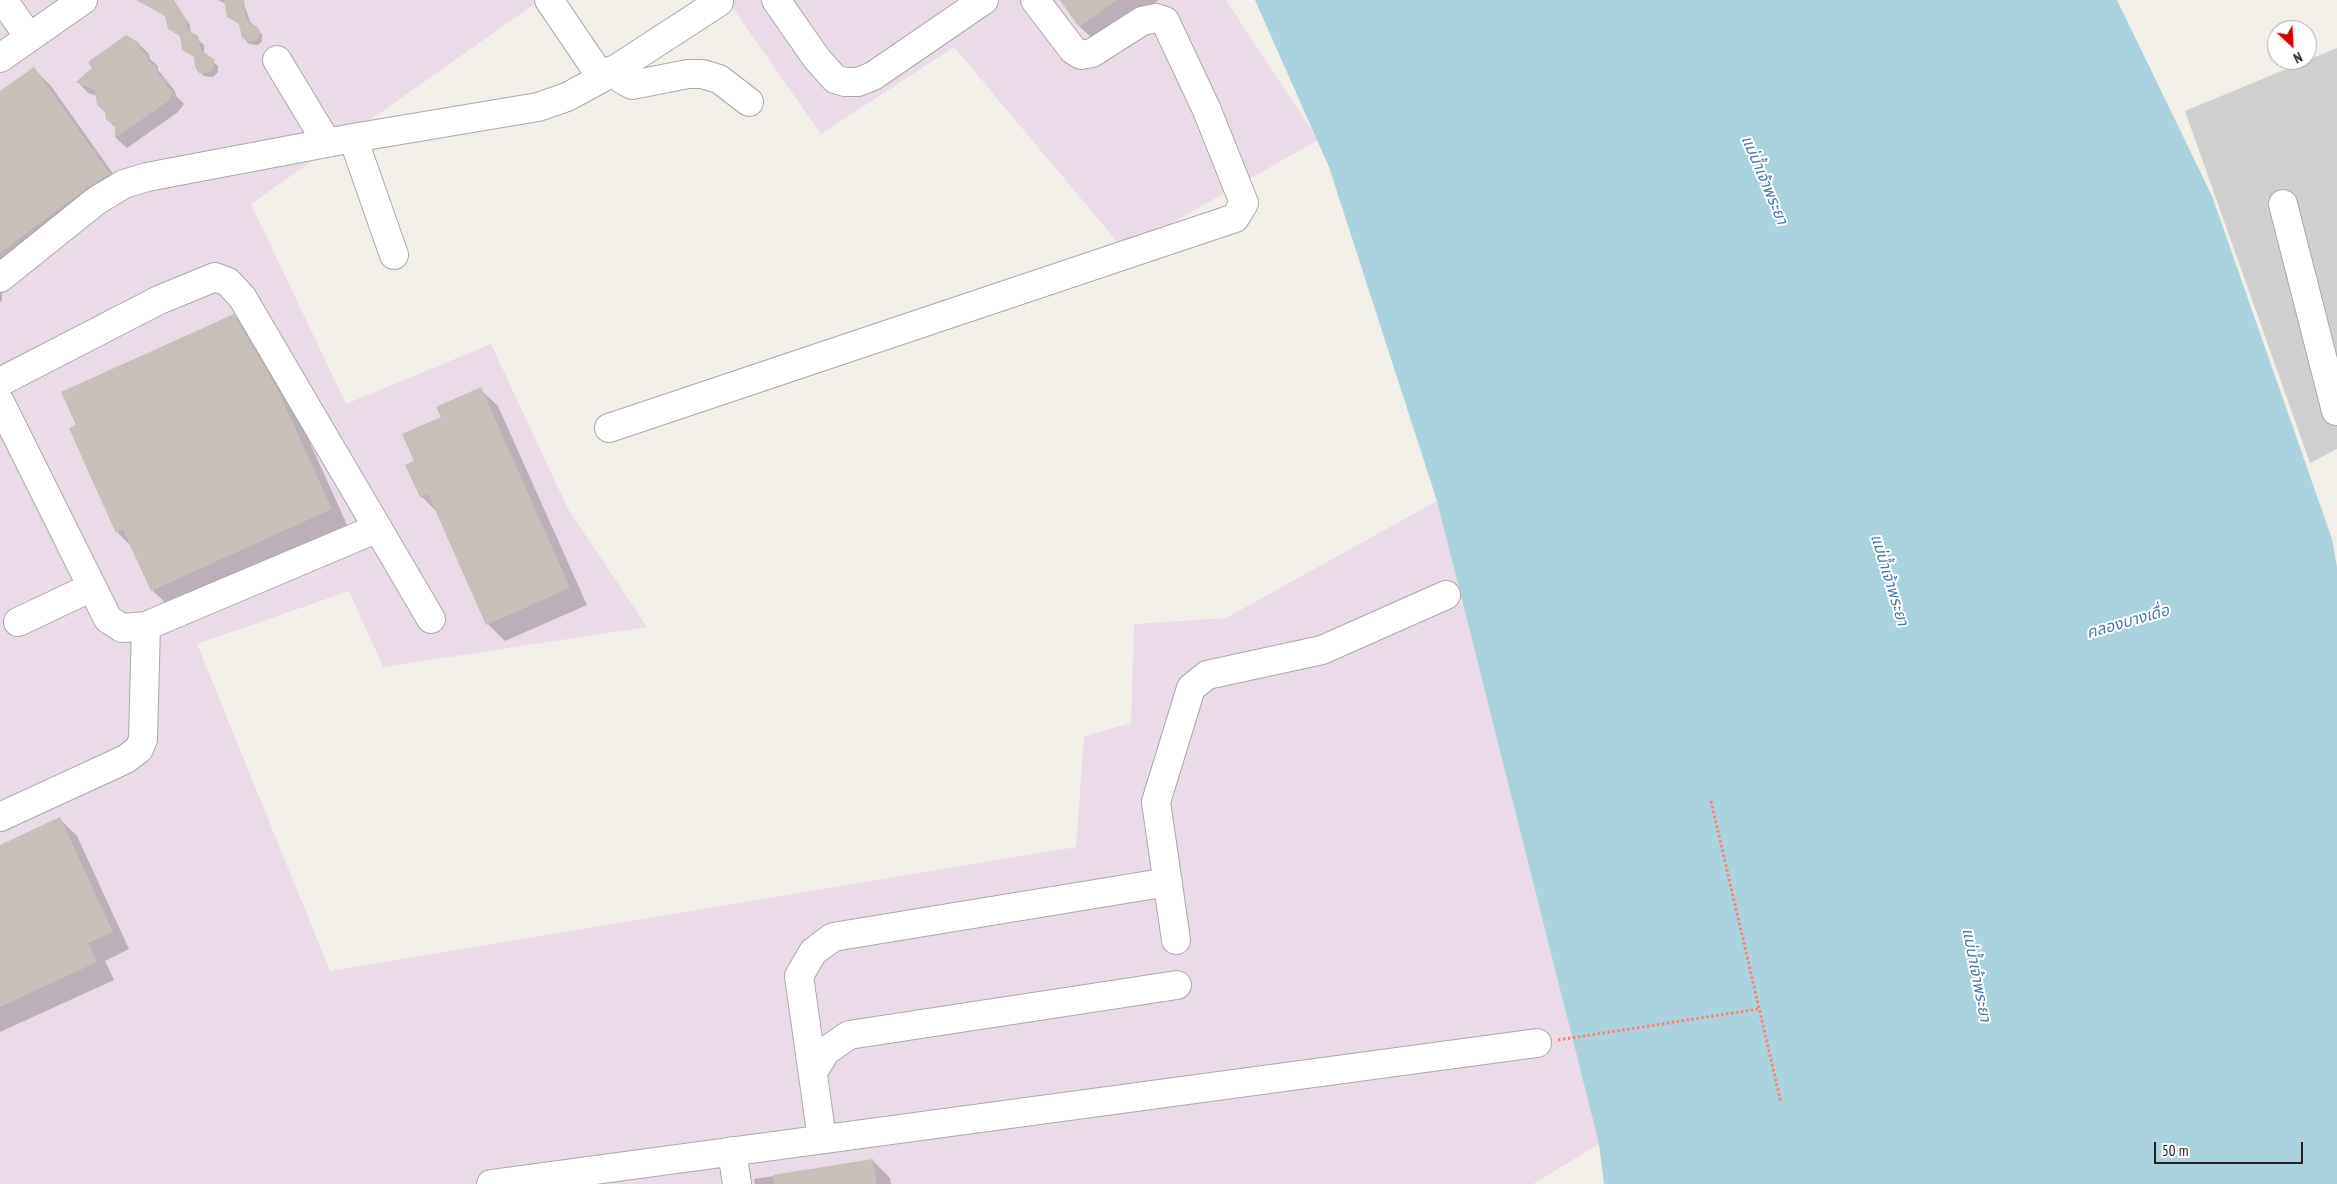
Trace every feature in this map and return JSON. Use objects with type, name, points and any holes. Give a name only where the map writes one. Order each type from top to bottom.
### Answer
[{"type":"lane","points":[[3,0],[29,37]]},
{"type":"lane","points":[[0,58],[83,0]]},
{"type":"lane","points":[[549,0],[608,74],[632,84],[688,74],[702,74],[719,78],[749,102]]},
{"type":"lane","points":[[776,0],[817,59],[835,79],[845,82],[858,82],[873,76],[984,0]]},
{"type":"lane","points":[[609,428],[1235,218],[1244,203],[1206,108],[1166,21],[1156,18],[1142,21],[1092,53],[1082,55],[1073,50],[1035,0]]},
{"type":"lane","points":[[0,278],[96,201],[124,184],[147,177],[353,138],[538,107],[567,97],[608,74],[719,2]]},
{"type":"lane","points":[[277,60],[327,143]]},
{"type":"lane","points":[[353,138],[394,255]]},
{"type":"lane","points":[[2283,204],[2328,337],[2336,411]]},
{"type":"lane","points":[[0,382],[159,300],[215,277],[228,282],[242,297],[431,619]]},
{"type":"lane","points":[[0,402],[108,619],[122,628],[146,626],[378,528]]},
{"type":"lane","points":[[18,622],[92,587]]},
{"type":"lane","points":[[1176,940],[1156,802],[1191,688],[1207,675],[1322,650],[1446,595]]},
{"type":"lane","points":[[0,817],[126,759],[139,750],[143,739],[146,626]]},
{"type":"lane","points":[[822,1139],[799,976],[813,952],[834,937],[1168,882]]},
{"type":"lane","points":[[813,1072],[826,1050],[849,1036],[1177,985]]},
{"type":"lane","points":[[491,1184],[1537,1043]]},
{"type":"lane","points":[[732,1151],[736,1184]]},
{"type":"path","points":[[1711,801],[1781,1103]]},
{"type":"path","points":[[1537,1043],[1758,1009]]},
{"type":"shaded area","points":[[0,0],[540,0],[251,204],[346,404],[491,344],[568,509],[647,627],[383,667],[349,591],[197,644],[330,971],[1076,847],[1084,736],[1131,723],[1134,624],[1226,618],[1437,501],[1599,1144],[1533,1184],[0,1184]]},
{"type":"shaded area","points":[[727,0],[1226,0],[1318,140],[1124,250],[954,47],[821,134]]},
{"type":"shaded area","points":[[2337,48],[2337,449],[2310,463],[2185,111],[2284,70],[2317,70],[2317,56]]},
{"type":"water","points":[[1255,0],[2117,0],[2212,196],[2332,539],[2337,567],[2337,1184],[1604,1184],[1599,1144],[1437,501],[1329,167]]},
{"type":"building","points":[[136,0],[174,0],[186,19],[187,30],[198,36],[201,50],[215,60],[212,71],[205,74],[199,73],[195,67],[194,56],[182,50],[180,36],[168,29],[165,16]]},
{"type":"building","points":[[224,0],[244,0],[246,18],[259,29],[260,33],[257,40],[250,42],[242,38],[239,24],[227,17]]},
{"type":"building","points":[[1060,0],[1117,0],[1079,27]]},
{"type":"building","points":[[126,35],[138,42],[141,51],[147,54],[148,61],[157,67],[157,74],[165,78],[166,85],[174,92],[167,102],[115,138],[115,124],[106,120],[105,111],[97,105],[95,90],[76,82],[92,68],[88,62]]},
{"type":"building","points":[[34,67],[110,174],[86,189],[0,253],[0,91]]},
{"type":"building","points":[[234,314],[276,386],[332,509],[151,591],[123,530],[116,533],[92,480],[69,428],[76,425],[61,392]]},
{"type":"building","points":[[481,387],[570,588],[486,625],[428,494],[420,497],[405,465],[414,461],[402,434],[441,417],[436,407]]},
{"type":"building","points":[[60,817],[113,932],[88,943],[97,962],[0,1007],[0,845]]},
{"type":"building","points":[[873,1159],[877,1184],[774,1184],[773,1175]]},
{"type":"water label","name":"แม่น้ำเจ้าพระยา","points":[[1764,180]]},
{"type":"water label","name":"แม่น้ำเจ้าพระยา","points":[[1889,580]]},
{"type":"water label","name":"คลองบางเดื่อ","points":[[2128,622]]},
{"type":"water label","name":"แม่น้ำเจ้าพระยา","points":[[1976,975]]}]
